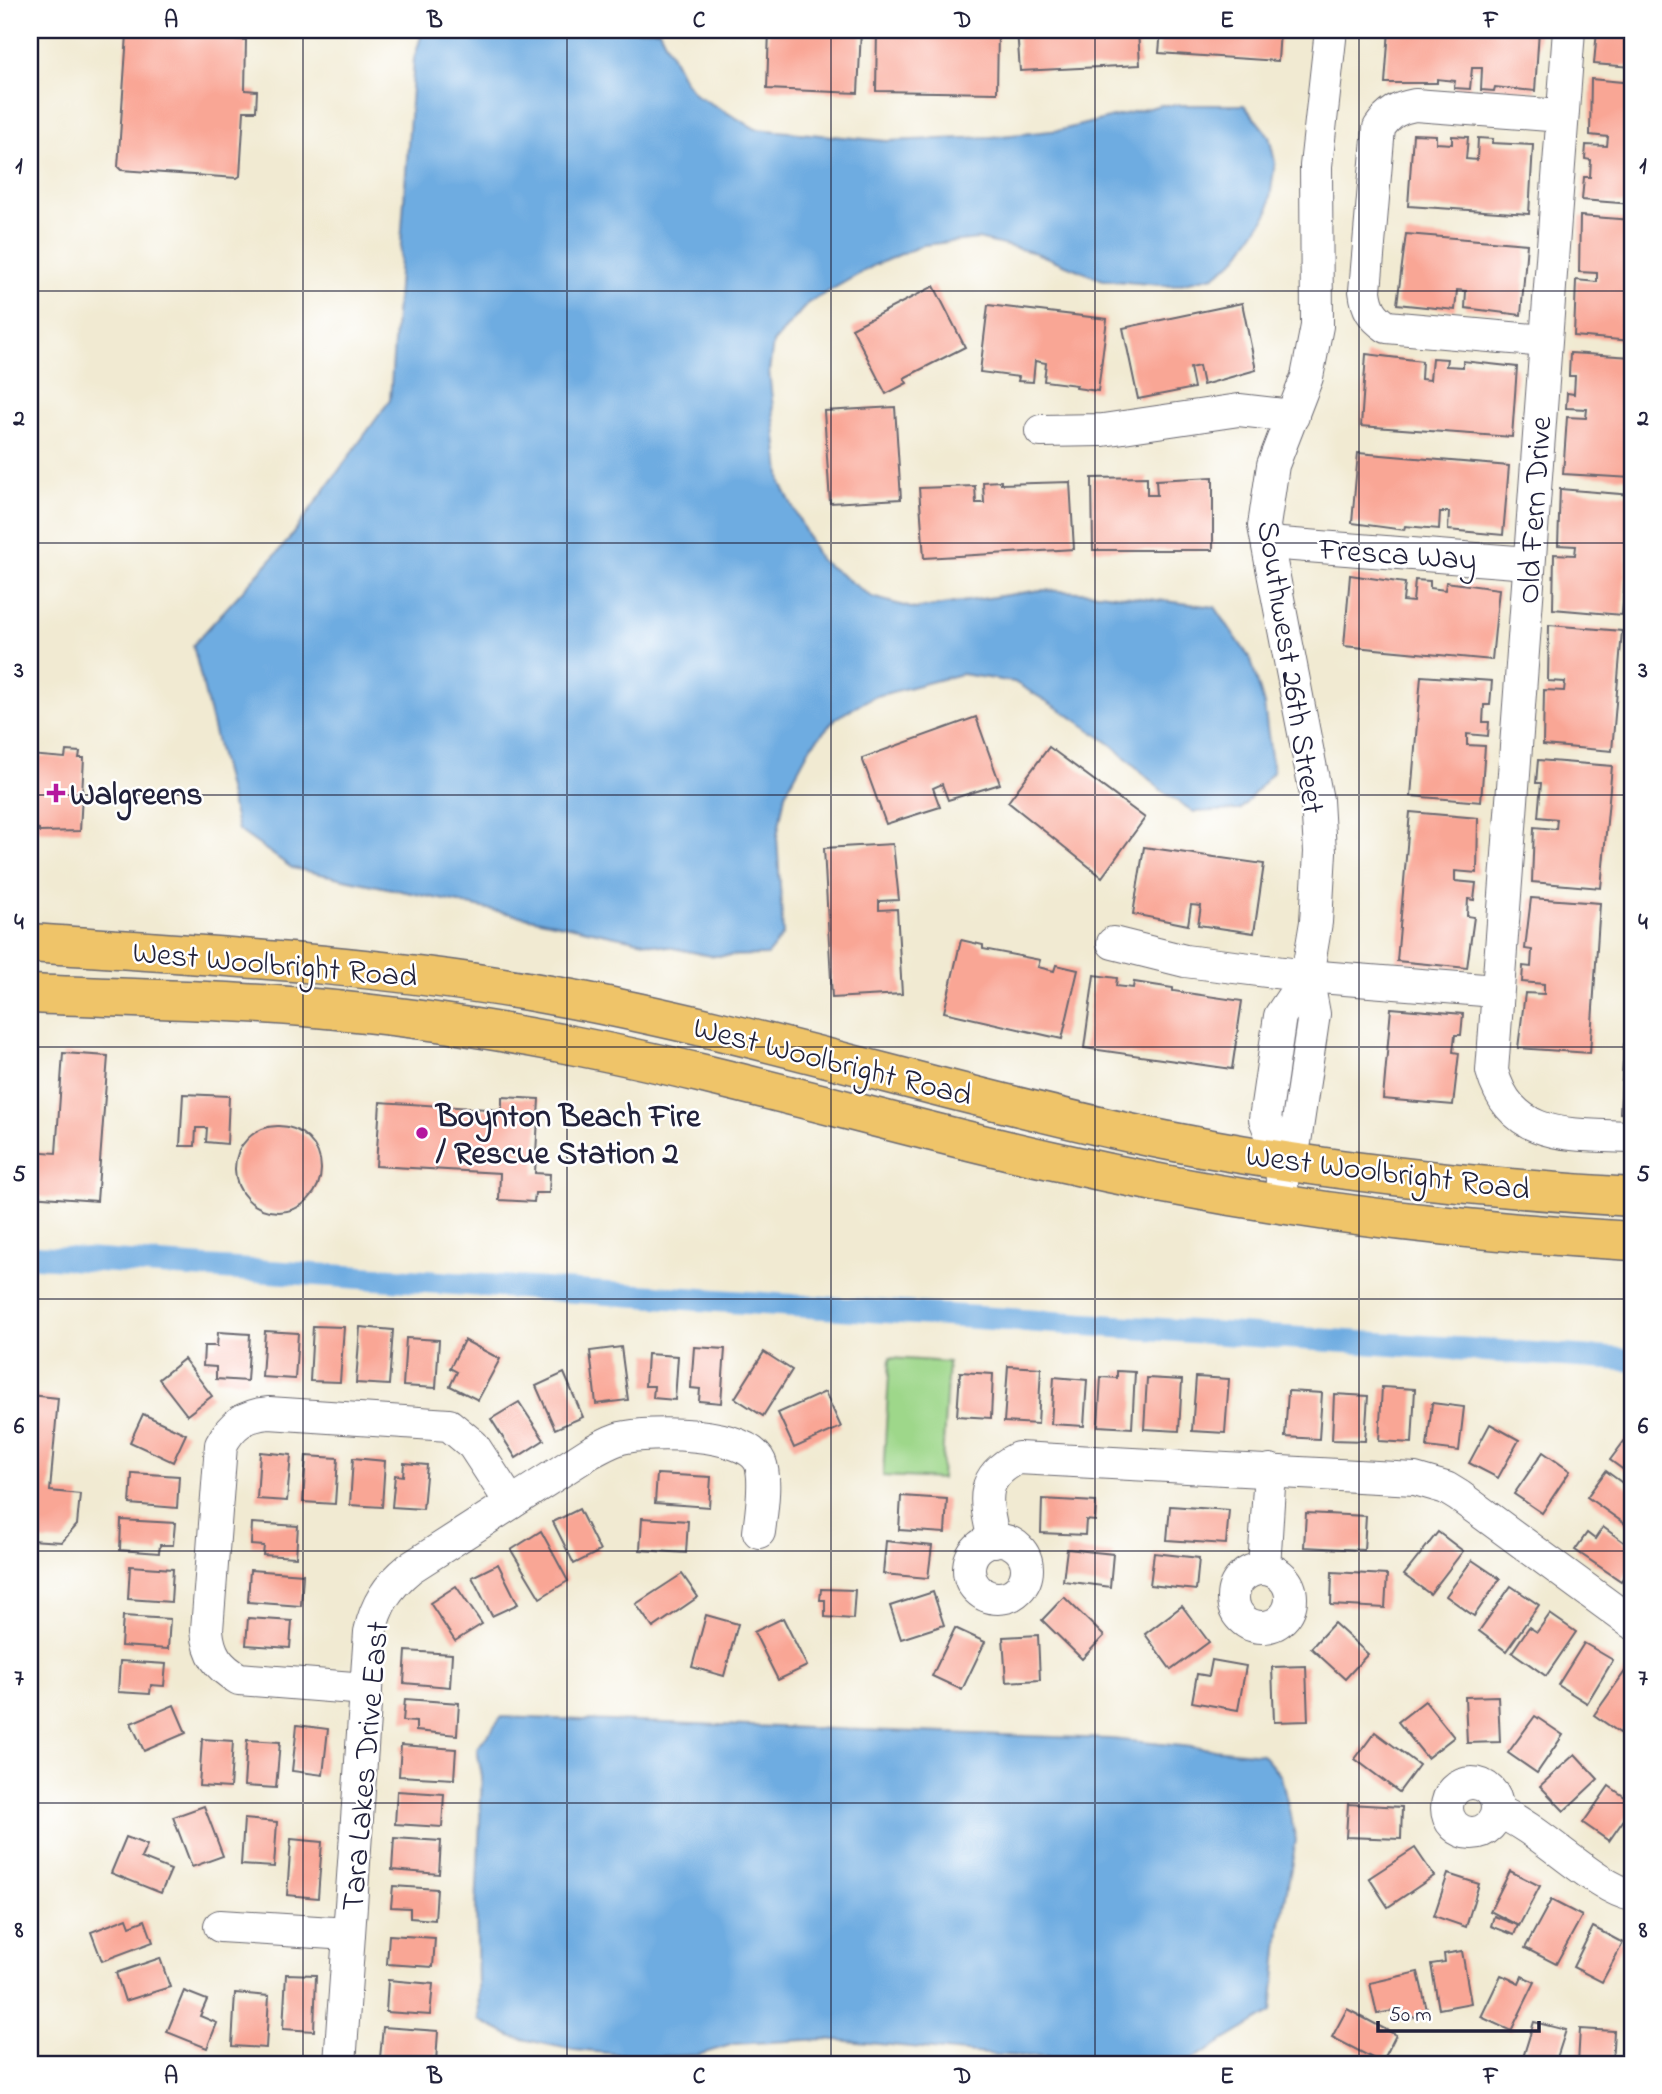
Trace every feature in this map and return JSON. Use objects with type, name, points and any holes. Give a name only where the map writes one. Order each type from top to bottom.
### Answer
[{"type":"main road","name":"West Woolbright Road","points":[[30,943],[377,970],[550,995],[688,1023],[1118,1130],[1403,1178],[1632,1197]]},
{"type":"main road","name":"West Woolbright Road","points":[[30,994],[312,1008],[504,1033],[668,1064],[1050,1160],[1283,1205],[1455,1228],[1632,1241]]},
{"type":"street","name":"Southwest 26th Street","points":[[1283,1205],[1281,1159],[1265,1119],[1280,1016],[1307,976],[1320,887],[1317,800],[1264,526],[1266,495],[1273,465],[1312,360],[1317,326],[1316,166],[1331,30]]},
{"type":"street","name":"Old Fern Drive","points":[[1569,30],[1492,1071],[1504,1101],[1514,1113],[1543,1130],[1632,1137]]},
{"type":"street","points":[[1545,341],[1387,327],[1371,312],[1365,291],[1379,128],[1388,115],[1400,107],[1415,105],[1562,116]]},
{"type":"street","points":[[1041,431],[1103,430],[1238,410],[1293,416]]},
{"type":"street","name":"Fresca Way","points":[[1268,543],[1529,563]]},
{"type":"street","points":[[1113,943],[1185,961],[1307,976],[1496,991]]},
{"type":"street","points":[[366,1689],[239,1679],[225,1671],[215,1660],[208,1646],[207,1630],[220,1445],[228,1431],[254,1414],[269,1413],[449,1425],[473,1445],[511,1503]]},
{"type":"street","name":"Tara Lakes Drive East","points":[[340,2064],[372,1625],[388,1589],[410,1568],[591,1452],[621,1438],[655,1435],[721,1438],[737,1442],[760,1462],[763,1502],[759,1532]]},
{"type":"street","points":[[994,1541],[986,1503],[988,1488],[994,1475],[1004,1465],[1018,1458],[1415,1479],[1446,1488],[1632,1623]]},
{"type":"street","points":[[1264,1569],[1270,1470]]},
{"type":"street","points":[[1497,1811],[1528,1826],[1611,1887],[1632,1895]]},
{"type":"street","points":[[220,1926],[349,1934]]},
{"type":"green space","points":[[890,1358],[948,1362],[941,1479],[883,1476]]},
{"type":"water","points":[[423,30],[659,30],[684,80],[696,95],[756,129],[887,141],[991,137],[1061,130],[1161,105],[1244,105],[1269,136],[1275,162],[1268,213],[1237,258],[1214,276],[1172,286],[1103,280],[1036,253],[978,239],[923,245],[875,265],[808,303],[773,343],[769,371],[781,483],[819,559],[872,597],[915,609],[1041,590],[1098,593],[1215,607],[1251,660],[1264,705],[1273,772],[1240,810],[1194,812],[1162,791],[1113,746],[1066,713],[1014,682],[961,674],[873,697],[836,718],[811,746],[785,794],[777,837],[783,935],[767,955],[711,956],[292,868],[238,830],[193,645],[286,543],[390,400],[414,59]]},
{"type":"water","points":[[501,1717],[1111,1739],[1262,1754],[1281,1776],[1296,1840],[1280,1929],[1272,2012],[1191,2060],[1129,2061],[997,2055],[825,2039],[734,2044],[698,2055],[650,2057],[574,2050],[513,2037],[479,2020],[476,1909],[482,1777],[477,1749]]},
{"type":"building","points":[[769,30],[861,30],[858,93],[767,89]]},
{"type":"building","points":[[877,30],[998,30],[997,93],[876,91]]},
{"type":"building","points":[[1017,30],[1138,30],[1140,65],[1020,71]]},
{"type":"building","points":[[1161,30],[1280,30],[1278,61],[1159,53]]},
{"type":"building","points":[[1389,30],[1539,30],[1535,91],[1495,87],[1494,91],[1481,90],[1482,68],[1472,68],[1470,89],[1454,88],[1455,81],[1437,79],[1437,83],[1385,83]]},
{"type":"building","points":[[1597,30],[1632,30],[1632,67],[1594,64]]},
{"type":"building","points":[[130,32],[246,40],[245,90],[257,91],[256,111],[244,111],[240,176],[237,178],[121,170],[118,167],[127,34]]},
{"type":"building","points":[[1591,79],[1632,83],[1632,204],[1582,200],[1584,177],[1590,177],[1591,160],[1585,159],[1586,145],[1607,146],[1608,137],[1590,135]]},
{"type":"building","points":[[1413,134],[1436,135],[1436,143],[1452,144],[1452,136],[1468,137],[1466,159],[1477,160],[1478,138],[1493,139],[1492,143],[1533,145],[1529,214],[1408,206]]},
{"type":"building","points":[[1580,216],[1632,220],[1632,341],[1574,336],[1576,280],[1597,282],[1597,273],[1579,272]]},
{"type":"building","points":[[1406,234],[1527,244],[1521,315],[1465,308],[1466,291],[1457,290],[1455,310],[1397,304]]},
{"type":"building","points":[[934,286],[965,347],[904,378],[907,383],[886,394],[852,328]]},
{"type":"building","points":[[1242,303],[1256,370],[1203,385],[1199,366],[1190,368],[1194,388],[1138,399],[1123,328]]},
{"type":"building","points":[[988,305],[1107,319],[1098,391],[1044,381],[1046,363],[1035,361],[1033,382],[1018,381],[1019,377],[980,372]]},
{"type":"building","points":[[1570,353],[1632,357],[1632,478],[1563,474],[1567,417],[1586,418],[1587,409],[1566,408],[1567,393],[1574,394],[1575,376],[1569,376]]},
{"type":"building","points":[[1366,354],[1422,361],[1421,379],[1430,380],[1432,358],[1447,359],[1446,366],[1463,367],[1463,361],[1517,367],[1512,437],[1361,426]]},
{"type":"building","points":[[895,407],[901,499],[830,503],[824,411]]},
{"type":"building","points":[[1358,453],[1509,466],[1503,535],[1448,530],[1449,512],[1440,512],[1439,529],[1405,526],[1404,530],[1352,523]]},
{"type":"building","points":[[1147,477],[1147,495],[1157,495],[1156,480],[1213,477],[1213,550],[1093,550],[1092,478]]},
{"type":"building","points":[[1001,481],[1001,484],[1070,482],[1074,549],[924,558],[919,488],[975,486],[976,503],[984,503],[983,482]]},
{"type":"building","points":[[1560,489],[1632,495],[1622,615],[1553,609],[1554,554],[1575,555],[1576,546],[1558,545]]},
{"type":"building","points":[[1350,575],[1405,583],[1403,601],[1413,602],[1415,580],[1430,581],[1430,588],[1445,590],[1446,582],[1499,589],[1492,660],[1344,646]]},
{"type":"building","points":[[1549,625],[1622,631],[1612,751],[1543,745],[1544,690],[1564,691],[1565,682],[1548,681]]},
{"type":"building","points":[[1421,676],[1492,681],[1490,705],[1484,705],[1483,722],[1489,722],[1488,736],[1467,734],[1467,745],[1485,746],[1481,802],[1411,796]]},
{"type":"building","points":[[976,717],[1000,784],[948,800],[942,784],[933,788],[940,807],[886,824],[862,758]]},
{"type":"building","points":[[1049,747],[1145,818],[1102,877],[1008,802]]},
{"type":"building","name":"Walgreens","points":[[66,751],[80,752],[79,758],[84,758],[80,831],[39,832],[39,829],[30,828],[30,755],[65,758]]},
{"type":"building","points":[[1538,760],[1612,766],[1601,888],[1532,882],[1534,827],[1556,829],[1557,819],[1538,817],[1541,783],[1536,783]]},
{"type":"building","points":[[1410,812],[1478,818],[1477,873],[1455,871],[1455,881],[1476,883],[1474,900],[1468,899],[1467,916],[1474,917],[1467,968],[1397,961]]},
{"type":"building","points":[[893,844],[899,900],[879,901],[879,910],[897,909],[902,994],[832,998],[824,848]]},
{"type":"building","points":[[1144,847],[1264,864],[1254,933],[1198,925],[1201,906],[1191,905],[1188,925],[1133,914]]},
{"type":"building","points":[[1531,898],[1600,903],[1590,1053],[1518,1048],[1525,993],[1544,994],[1544,984],[1522,982],[1523,966],[1531,967],[1532,950],[1525,949]]},
{"type":"building","points":[[961,940],[983,945],[983,949],[1040,960],[1038,967],[1054,971],[1056,965],[1078,970],[1062,1039],[944,1012]]},
{"type":"building","points":[[1094,975],[1117,978],[1116,986],[1133,988],[1134,982],[1173,988],[1173,991],[1242,1001],[1232,1069],[1084,1048]]},
{"type":"building","points":[[1391,1008],[1463,1014],[1461,1035],[1455,1035],[1453,1052],[1459,1053],[1453,1105],[1383,1099]]},
{"type":"building","points":[[1624,1044],[1632,1044],[1632,1114],[1620,1113]]},
{"type":"building","points":[[63,1053],[108,1056],[97,1201],[30,1196],[30,1151],[56,1153]]},
{"type":"building","points":[[183,1094],[229,1096],[227,1144],[206,1142],[207,1128],[196,1128],[195,1146],[180,1146]]},
{"type":"building","points":[[502,1097],[539,1099],[535,1173],[550,1174],[549,1193],[535,1193],[534,1202],[499,1200],[500,1173],[376,1166],[380,1102],[502,1110]]},
{"type":"building","points":[[278,1126],[302,1133],[314,1145],[321,1169],[314,1193],[302,1205],[278,1212],[254,1205],[242,1193],[235,1169],[242,1145],[254,1133]]},
{"type":"building","points":[[313,1326],[344,1327],[340,1382],[310,1381]]},
{"type":"building","points":[[360,1327],[393,1330],[389,1385],[356,1383]]},
{"type":"building","points":[[265,1331],[298,1333],[295,1379],[262,1377]]},
{"type":"building","points":[[218,1332],[250,1334],[247,1381],[216,1379],[216,1367],[203,1366],[204,1346],[217,1346]]},
{"type":"building","points":[[406,1338],[439,1340],[436,1388],[403,1386]]},
{"type":"building","points":[[464,1340],[500,1359],[478,1400],[450,1386],[457,1372],[450,1368]]},
{"type":"building","points":[[621,1347],[628,1400],[596,1404],[590,1351]]},
{"type":"building","points":[[694,1347],[725,1349],[721,1403],[699,1401],[700,1389],[691,1388]]},
{"type":"building","points":[[764,1352],[792,1370],[763,1416],[735,1398]]},
{"type":"building","points":[[647,1354],[678,1356],[675,1400],[653,1398],[654,1386],[645,1386]]},
{"type":"building","points":[[184,1359],[212,1396],[187,1415],[159,1379]]},
{"type":"building","points":[[1008,1366],[1041,1368],[1038,1424],[1004,1422]]},
{"type":"building","points":[[1117,1371],[1135,1372],[1132,1428],[1098,1426],[1101,1377],[1117,1378]]},
{"type":"building","points":[[960,1372],[993,1374],[991,1418],[957,1416]]},
{"type":"building","points":[[564,1373],[583,1417],[555,1429],[536,1386]]},
{"type":"building","points":[[1054,1377],[1087,1380],[1084,1426],[1051,1424]]},
{"type":"building","points":[[1196,1377],[1229,1379],[1225,1433],[1192,1431]]},
{"type":"building","points":[[1147,1378],[1182,1380],[1179,1431],[1144,1429]]},
{"type":"building","points":[[1382,1387],[1415,1389],[1412,1443],[1379,1441]]},
{"type":"building","points":[[1288,1391],[1322,1393],[1319,1439],[1285,1437]]},
{"type":"building","points":[[825,1392],[841,1427],[794,1448],[778,1413]]},
{"type":"building","points":[[1334,1394],[1368,1396],[1365,1441],[1332,1440]]},
{"type":"building","points":[[30,1395],[58,1398],[50,1491],[80,1494],[77,1525],[62,1542],[30,1540]]},
{"type":"building","points":[[519,1402],[544,1440],[516,1458],[491,1419]]},
{"type":"building","points":[[1432,1403],[1464,1407],[1459,1451],[1427,1447]]},
{"type":"building","points":[[143,1414],[186,1434],[173,1462],[130,1442]]},
{"type":"building","points":[[1490,1424],[1519,1440],[1498,1478],[1469,1463]]},
{"type":"building","points":[[1632,1433],[1632,1476],[1610,1460]]},
{"type":"building","points":[[260,1452],[291,1455],[287,1501],[257,1499]]},
{"type":"building","points":[[1543,1452],[1570,1471],[1542,1513],[1514,1494]]},
{"type":"building","points":[[306,1456],[338,1458],[335,1504],[303,1502]]},
{"type":"building","points":[[353,1458],[385,1461],[382,1507],[350,1505]]},
{"type":"building","points":[[404,1463],[427,1465],[423,1509],[392,1507],[395,1475],[403,1476]]},
{"type":"building","points":[[1606,1471],[1632,1490],[1632,1520],[1628,1526],[1587,1497]]},
{"type":"building","points":[[132,1473],[179,1476],[177,1508],[130,1504]]},
{"type":"building","points":[[657,1474],[711,1477],[709,1507],[655,1503]]},
{"type":"building","points":[[901,1496],[947,1499],[945,1533],[899,1530]]},
{"type":"building","points":[[1042,1499],[1096,1502],[1095,1521],[1086,1520],[1085,1535],[1041,1533]]},
{"type":"building","points":[[1170,1506],[1229,1510],[1226,1544],[1167,1540]]},
{"type":"building","points":[[579,1509],[600,1551],[574,1564],[553,1522]]},
{"type":"building","points":[[1306,1513],[1366,1516],[1364,1550],[1304,1547]]},
{"type":"building","points":[[642,1518],[688,1521],[686,1553],[640,1550]]},
{"type":"building","points":[[121,1520],[175,1523],[173,1545],[160,1545],[159,1553],[120,1550]]},
{"type":"building","points":[[252,1523],[298,1526],[296,1557],[263,1555],[264,1546],[251,1545]]},
{"type":"building","points":[[1603,1527],[1632,1548],[1632,1565],[1621,1581],[1575,1550],[1587,1533],[1595,1539]]},
{"type":"building","points":[[541,1531],[568,1581],[540,1598],[511,1550]]},
{"type":"building","points":[[1438,1532],[1463,1551],[1430,1594],[1404,1575]]},
{"type":"building","points":[[886,1541],[932,1546],[928,1578],[883,1574]]},
{"type":"building","points":[[1067,1549],[1113,1554],[1110,1587],[1063,1581]]},
{"type":"building","points":[[1154,1553],[1199,1558],[1196,1590],[1150,1585]]},
{"type":"building","points":[[1472,1560],[1500,1579],[1474,1616],[1446,1596]]},
{"type":"building","points":[[498,1564],[518,1604],[492,1616],[472,1577]]},
{"type":"building","points":[[130,1566],[173,1569],[171,1602],[128,1599]]},
{"type":"building","points":[[250,1570],[303,1574],[301,1606],[248,1602]]},
{"type":"building","points":[[1332,1572],[1387,1575],[1385,1608],[1331,1605]]},
{"type":"building","points":[[682,1574],[698,1597],[653,1628],[636,1604]]},
{"type":"building","points":[[456,1586],[482,1624],[455,1641],[430,1603]]},
{"type":"building","points":[[1511,1586],[1539,1605],[1506,1651],[1479,1631]]},
{"type":"building","points":[[821,1589],[855,1590],[853,1619],[825,1617],[825,1600],[820,1600]]},
{"type":"building","points":[[933,1592],[944,1625],[901,1639],[890,1606]]},
{"type":"building","points":[[1064,1597],[1104,1636],[1082,1659],[1042,1620]]},
{"type":"building","points":[[1182,1606],[1209,1642],[1171,1670],[1145,1634]]},
{"type":"building","points":[[1550,1614],[1576,1632],[1546,1676],[1512,1652],[1529,1627],[1537,1632]]},
{"type":"building","points":[[706,1615],[738,1624],[724,1676],[692,1667]]},
{"type":"building","points":[[123,1616],[170,1619],[168,1649],[121,1646]]},
{"type":"building","points":[[248,1618],[292,1621],[290,1648],[246,1645]]},
{"type":"building","points":[[783,1618],[807,1666],[778,1680],[754,1632]]},
{"type":"building","points":[[1334,1623],[1368,1654],[1345,1679],[1311,1648]]},
{"type":"building","points":[[955,1628],[985,1642],[962,1690],[932,1676]]},
{"type":"building","points":[[1038,1635],[1040,1680],[1006,1682],[1003,1637]]},
{"type":"building","points":[[1584,1643],[1613,1660],[1587,1703],[1558,1685]]},
{"type":"building","points":[[406,1651],[452,1654],[450,1687],[404,1683]]},
{"type":"building","points":[[1212,1660],[1246,1666],[1238,1710],[1192,1702],[1197,1674],[1209,1676]]},
{"type":"building","points":[[120,1661],[166,1664],[164,1686],[151,1685],[150,1694],[118,1692]]},
{"type":"building","points":[[1306,1666],[1308,1721],[1274,1722],[1272,1667]]},
{"type":"building","points":[[1626,1670],[1632,1675],[1632,1715],[1620,1733],[1594,1715]]},
{"type":"building","points":[[1498,1696],[1500,1742],[1467,1743],[1465,1697]]},
{"type":"building","points":[[405,1699],[459,1703],[457,1735],[416,1731],[416,1722],[403,1721]]},
{"type":"building","points":[[1425,1701],[1454,1737],[1427,1758],[1398,1722]]},
{"type":"building","points":[[174,1705],[186,1733],[144,1751],[131,1723]]},
{"type":"building","points":[[1535,1716],[1563,1735],[1537,1773],[1508,1753]]},
{"type":"building","points":[[297,1725],[328,1729],[323,1775],[292,1771]]},
{"type":"building","points":[[1375,1732],[1419,1765],[1399,1792],[1355,1759]]},
{"type":"building","points":[[202,1739],[233,1741],[230,1788],[199,1786]]},
{"type":"building","points":[[247,1740],[280,1742],[276,1788],[244,1786]]},
{"type":"building","points":[[401,1745],[456,1749],[454,1779],[399,1776]]},
{"type":"building","points":[[1575,1754],[1598,1779],[1564,1811],[1540,1786]]},
{"type":"building","points":[[1609,1786],[1632,1802],[1632,1808],[1609,1841],[1583,1823]]},
{"type":"building","points":[[397,1791],[444,1794],[442,1827],[395,1824]]},
{"type":"building","points":[[1348,1804],[1402,1807],[1401,1839],[1346,1837]]},
{"type":"building","points":[[204,1806],[223,1856],[192,1867],[173,1817]]},
{"type":"building","points":[[244,1819],[277,1822],[274,1867],[241,1865]]},
{"type":"building","points":[[126,1837],[147,1845],[141,1858],[171,1870],[161,1893],[111,1873]]},
{"type":"building","points":[[394,1838],[441,1841],[439,1874],[392,1870]]},
{"type":"building","points":[[291,1839],[322,1842],[318,1898],[287,1895]]},
{"type":"building","points":[[1415,1848],[1434,1876],[1388,1907],[1369,1878]]},
{"type":"building","points":[[1510,1871],[1540,1886],[1519,1926],[1490,1911]]},
{"type":"building","points":[[1448,1874],[1479,1884],[1466,1927],[1434,1916]]},
{"type":"building","points":[[393,1886],[437,1889],[435,1920],[410,1918],[410,1908],[391,1907]]},
{"type":"building","points":[[1551,1900],[1582,1916],[1556,1964],[1525,1948]]},
{"type":"building","points":[[1494,1916],[1518,1925],[1514,1935],[1491,1926]]},
{"type":"building","points":[[127,1918],[130,1926],[145,1920],[153,1942],[102,1961],[91,1932]]},
{"type":"building","points":[[1593,1927],[1623,1943],[1602,1982],[1573,1967]]},
{"type":"building","points":[[389,1935],[435,1938],[433,1967],[387,1964]]},
{"type":"building","points":[[1462,1951],[1471,2003],[1439,2009],[1431,1964],[1445,1962],[1444,1954]]},
{"type":"building","points":[[160,1958],[170,1987],[125,2001],[116,1973]]},
{"type":"building","points":[[1418,1972],[1428,2014],[1396,2021],[1393,2011],[1377,2014],[1370,1983]]},
{"type":"building","points":[[286,1974],[316,1975],[314,2031],[283,2029]]},
{"type":"building","points":[[1501,1975],[1519,1983],[1522,1976],[1535,1982],[1511,2031],[1481,2017]]},
{"type":"building","points":[[388,1980],[433,1984],[430,2015],[386,2012]]},
{"type":"building","points":[[184,1991],[207,2000],[200,2016],[217,2023],[207,2048],[167,2032]]},
{"type":"building","points":[[235,1993],[269,1996],[266,2048],[232,2046]]},
{"type":"building","points":[[1347,2009],[1396,2035],[1382,2063],[1332,2037]]},
{"type":"building","points":[[1534,2022],[1566,2030],[1555,2064],[1521,2064]]},
{"type":"building","points":[[1629,2023],[1632,2023],[1632,2064],[1627,2064]]},
{"type":"building","points":[[383,2027],[438,2031],[436,2062],[380,2058]]},
{"type":"building","points":[[1580,2029],[1614,2031],[1612,2064],[1578,2064]]},
{"type":"waterway","points":[[30,1256],[1632,1360]]},
{"type":"place","name":"Walgreens","points":[[56,793]]},
{"type":"place","name":"Boynton Beach Fire / Rescue Station 2","points":[[422,1133]]}]
